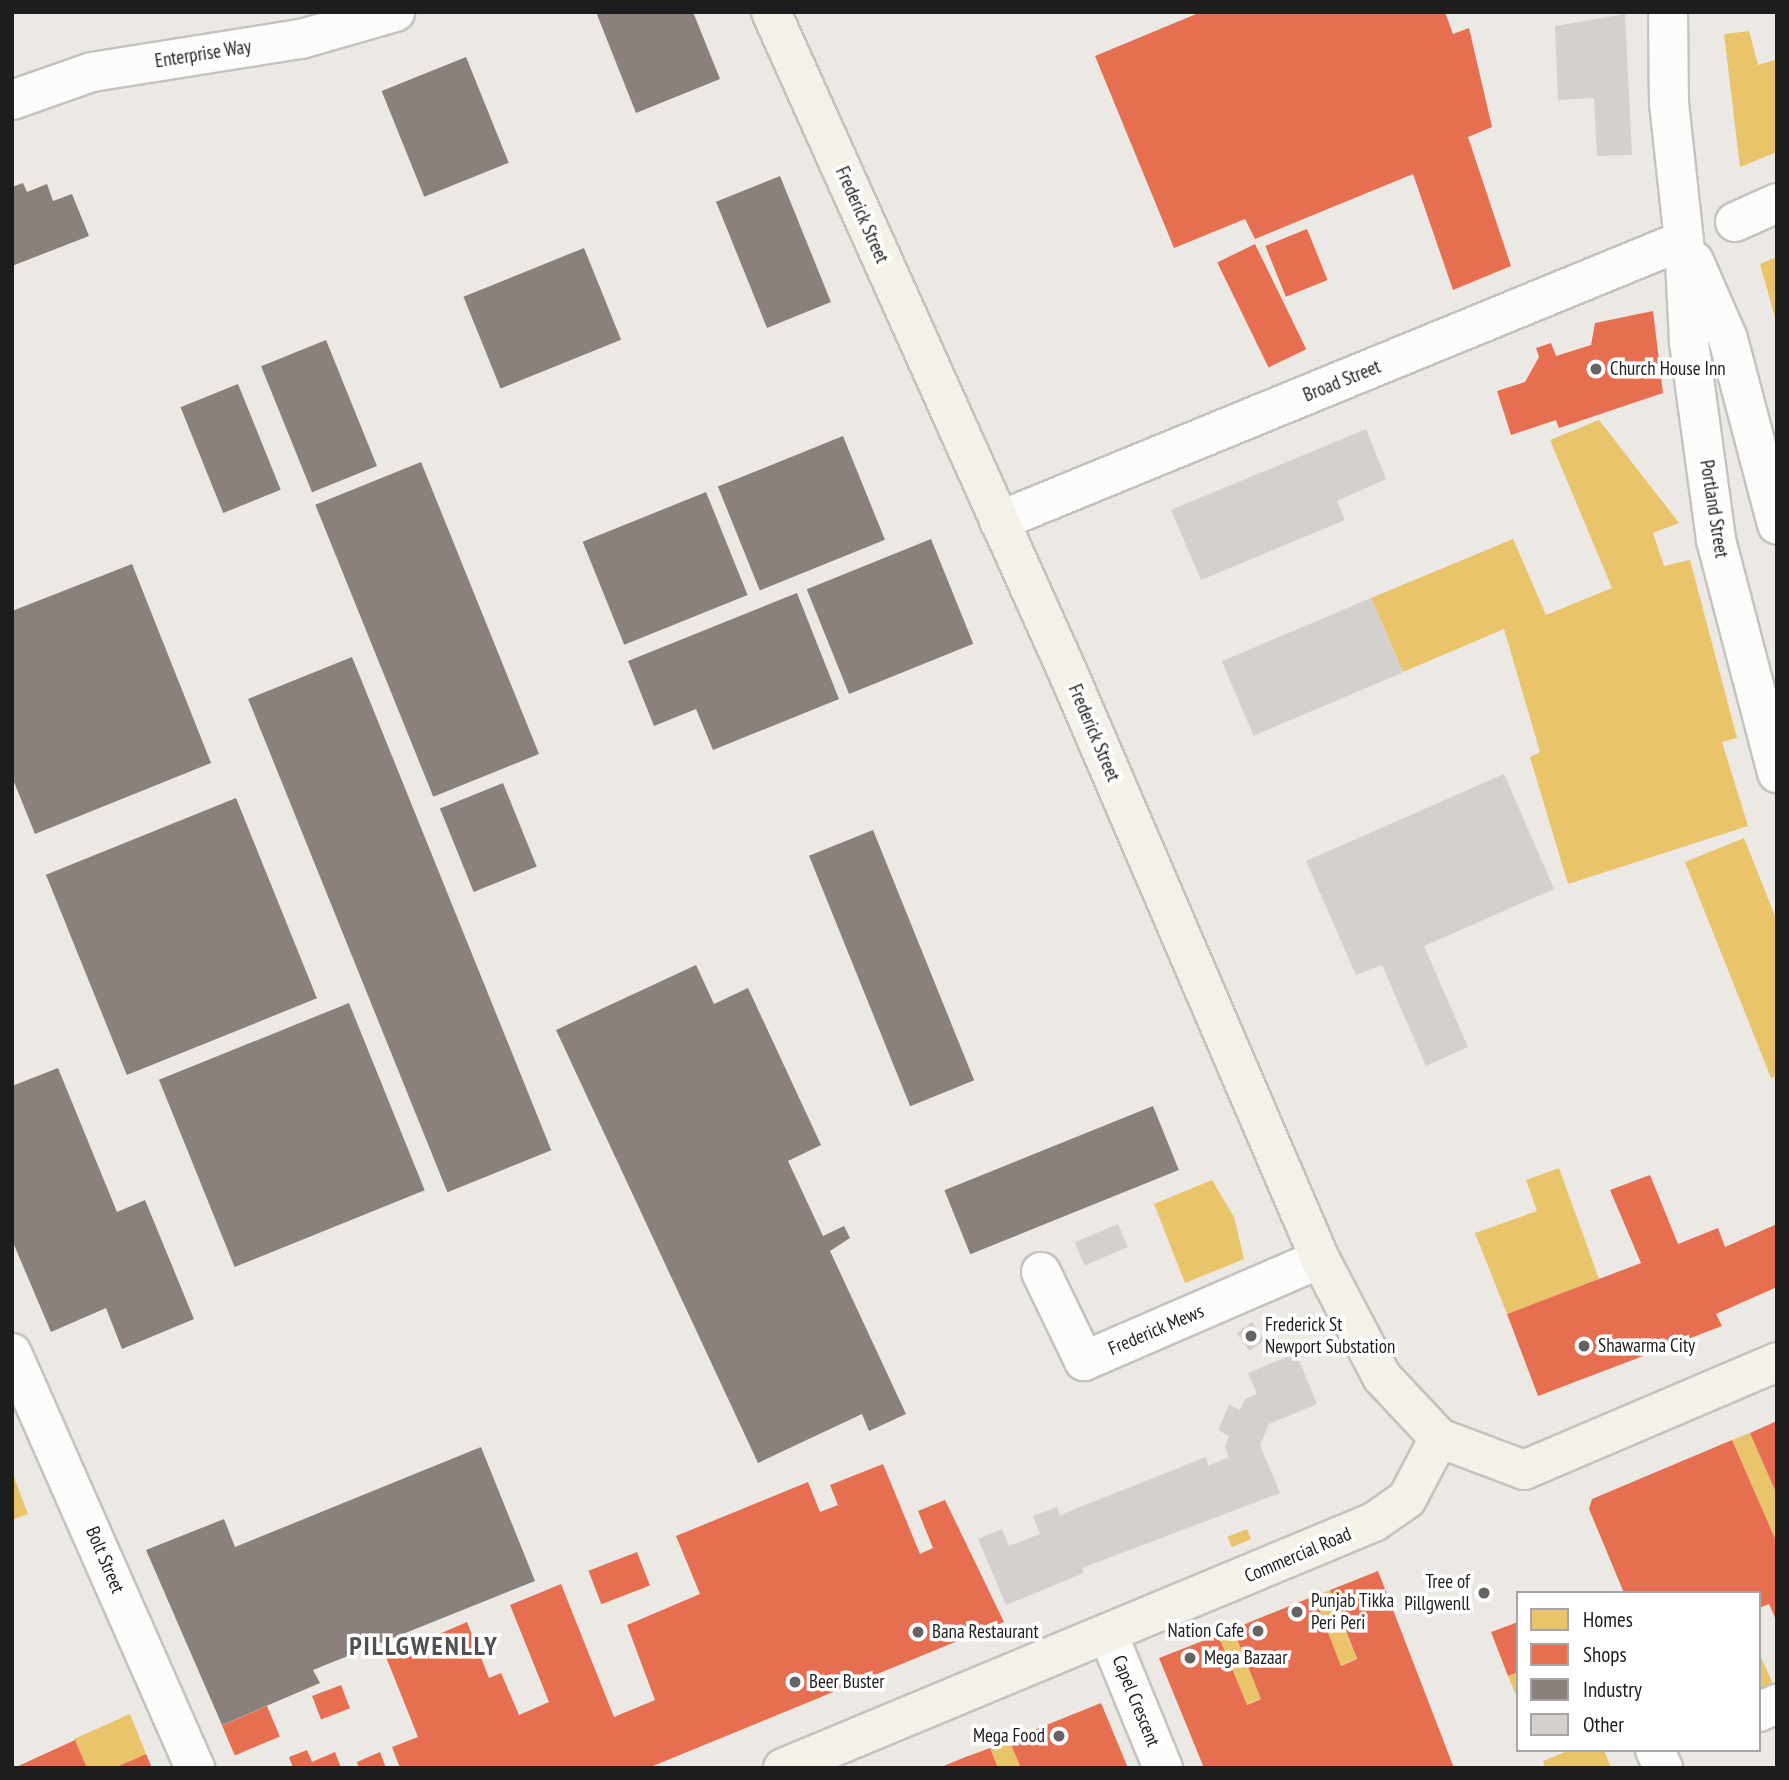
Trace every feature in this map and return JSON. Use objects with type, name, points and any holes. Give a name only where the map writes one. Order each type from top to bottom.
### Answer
[{"type":"street","name":"Enterprise Way","points":[[12,100],[92,72],[300,39],[396,12]]},
{"type":"street","name":"Frederick Street","points":[[771,12],[999,521],[1320,1259],[1382,1377],[1439,1438]]},
{"type":"street","name":"Portland Street","points":[[1668,12],[1670,103],[1684,240],[1689,342],[1716,540],[1777,773]]},
{"type":"street","points":[[1735,222],[1777,203]]},
{"type":"street","name":"Broad Street","points":[[999,521],[1684,240]]},
{"type":"street","name":"Portland Street","points":[[1684,240],[1728,339],[1777,525]]},
{"type":"street","name":"Frederick Mews","points":[[1041,1272],[1084,1361],[1320,1259]]},
{"type":"street","name":"Bolt Street","points":[[12,1353],[195,1768]]},
{"type":"street","points":[[1439,1438],[1524,1470],[1777,1362]]},
{"type":"street","name":"Commercial Road","points":[[783,1768],[1374,1522],[1407,1499],[1439,1438]]},
{"type":"street","name":"Capel Crescent","points":[[1108,1634],[1163,1768]]},
{"type":"street","points":[[1761,1711],[1777,1704]]},
{"type":"building: Homes","points":[[1749,31],[1758,65],[1777,59],[1777,152],[1740,167],[1724,34]]},
{"type":"building: Homes","points":[[1777,257],[1777,321],[1776,321],[1760,264]]},
{"type":"building: Homes","points":[[1599,420],[1679,523],[1653,533],[1664,566],[1690,560],[1737,738],[1722,742],[1748,826],[1568,884],[1530,757],[1540,752],[1504,629],[1403,672],[1371,598],[1513,539],[1546,615],[1612,588],[1550,440]]},
{"type":"building: Homes","points":[[1744,838],[1777,921],[1777,1076],[1771,1078],[1685,862]]},
{"type":"building: Homes","points":[[1559,1168],[1599,1279],[1507,1314],[1475,1233],[1537,1211],[1526,1180]]},
{"type":"building: Homes","points":[[1212,1180],[1234,1217],[1244,1259],[1185,1283],[1154,1204]]},
{"type":"building: Homes","points":[[1750,1433],[1777,1495],[1777,1543],[1732,1440]]},
{"type":"building: Homes","points":[[12,1472],[28,1514],[12,1520]]},
{"type":"building: Homes","points":[[1247,1529],[1251,1539],[1232,1547],[1228,1537]]},
{"type":"building: Homes","points":[[1330,1590],[1357,1659],[1341,1665],[1314,1596]]},
{"type":"building: Homes","points":[[1233,1629],[1261,1699],[1246,1705],[1218,1635]]},
{"type":"building: Homes","points":[[1761,1657],[1774,1686],[1761,1691]]},
{"type":"building: Homes","points":[[1516,1673],[1516,1695],[1508,1676]]},
{"type":"building: Homes","points":[[130,1714],[146,1754],[114,1768],[87,1768],[74,1739]]},
{"type":"building: Homes","points":[[1009,1740],[1021,1768],[998,1768],[990,1748]]},
{"type":"building: Homes","points":[[1565,1752],[1605,1752],[1611,1768],[1545,1768],[1543,1761]]},
{"type":"building: Shops","points":[[1201,12],[1445,12],[1453,34],[1469,28],[1492,127],[1468,137],[1511,266],[1453,290],[1413,174],[1255,239],[1245,219],[1174,248],[1095,56]]},
{"type":"building: Shops","points":[[1307,229],[1328,280],[1286,297],[1265,246]]},
{"type":"building: Shops","points":[[1255,244],[1306,349],[1269,368],[1217,262]]},
{"type":"building: Shops","name":"Church House Inn","points":[[1653,311],[1663,393],[1559,428],[1556,420],[1511,435],[1497,391],[1525,382],[1539,357],[1536,348],[1551,343],[1556,356],[1591,345],[1595,323]]},
{"type":"building: Shops","points":[[1650,1175],[1678,1244],[1718,1228],[1725,1247],[1777,1224],[1777,1287],[1716,1314],[1722,1326],[1538,1396],[1507,1314],[1641,1263],[1610,1190]]},
{"type":"building: Shops","points":[[1777,1421],[1777,1495],[1750,1433]]},
{"type":"building: Shops","points":[[1732,1440],[1777,1543],[1777,1622],[1769,1604],[1761,1607],[1761,1591],[1623,1591],[1589,1509],[1592,1499]]},
{"type":"building: Shops","points":[[883,1464],[920,1554],[933,1548],[918,1511],[945,1500],[1004,1622],[648,1768],[400,1768],[392,1747],[418,1737],[386,1657],[467,1622],[489,1678],[501,1673],[519,1715],[549,1702],[510,1605],[561,1584],[614,1717],[655,1700],[627,1625],[700,1594],[676,1536],[808,1482],[820,1512],[838,1505],[830,1485]]},
{"type":"building: Shops","points":[[637,1552],[650,1586],[601,1604],[588,1571]]},
{"type":"building: Shops","points":[[1378,1571],[1454,1768],[1204,1768],[1159,1658],[1218,1635],[1247,1705],[1261,1699],[1233,1629],[1314,1596],[1341,1666],[1357,1659],[1330,1590]]},
{"type":"building: Shops","points":[[1516,1623],[1516,1673],[1508,1676],[1491,1632]]},
{"type":"building: Shops","points":[[341,1685],[350,1708],[321,1719],[312,1696]]},
{"type":"building: Shops","points":[[1101,1703],[1128,1768],[1021,1768],[1009,1740]]},
{"type":"building: Shops","points":[[267,1706],[280,1736],[235,1756],[222,1725]]},
{"type":"building: Shops","points":[[75,1740],[87,1768],[14,1768]]},
{"type":"building: Shops","points":[[990,1748],[998,1768],[939,1768],[963,1758]]},
{"type":"building: Shops","points":[[307,1750],[312,1762],[335,1752],[341,1768],[293,1768],[289,1757]]},
{"type":"building: Shops","points":[[380,1752],[386,1768],[359,1768],[357,1762]]},
{"type":"building: Shops","points":[[146,1754],[152,1768],[114,1768]]},
{"type":"building: Industry","points":[[596,12],[693,12],[720,79],[636,113]]},
{"type":"building: Industry","points":[[466,57],[509,163],[424,197],[382,91]]},
{"type":"building: Industry","points":[[780,176],[831,302],[767,328],[716,202]]},
{"type":"building: Industry","points":[[23,183],[27,192],[47,184],[53,201],[72,194],[89,236],[12,266],[12,187]]},
{"type":"building: Industry","points":[[584,248],[621,340],[501,388],[463,297]]},
{"type":"building: Industry","points":[[326,340],[377,466],[312,492],[261,366]]},
{"type":"building: Industry","points":[[238,384],[281,490],[223,513],[181,407]]},
{"type":"building: Industry","points":[[843,436],[885,540],[760,590],[718,487]]},
{"type":"building: Industry","points":[[421,462],[539,754],[433,797],[315,505]]},
{"type":"building: Industry","points":[[706,492],[748,595],[624,645],[583,542]]},
{"type":"building: Industry","points":[[931,539],[973,644],[849,694],[807,589]]},
{"type":"building: Industry","points":[[132,564],[211,763],[35,834],[12,777],[12,611]]},
{"type":"building: Industry","points":[[797,593],[839,699],[713,750],[696,709],[654,726],[628,661]]},
{"type":"building: Industry","points":[[352,657],[551,1150],[447,1192],[248,699]]},
{"type":"building: Industry","points":[[503,783],[537,866],[474,892],[440,808]]},
{"type":"building: Industry","points":[[236,798],[317,998],[127,1075],[46,875]]},
{"type":"building: Industry","points":[[873,830],[974,1080],[910,1106],[809,856]]},
{"type":"building: Industry","points":[[696,965],[714,1004],[748,988],[821,1145],[788,1161],[823,1236],[844,1226],[850,1238],[830,1251],[906,1414],[869,1431],[862,1414],[758,1463],[556,1030]]},
{"type":"building: Industry","points":[[349,1003],[425,1190],[235,1267],[159,1080]]},
{"type":"building: Industry","points":[[58,1068],[117,1212],[145,1200],[194,1319],[122,1349],[106,1308],[51,1332],[12,1240],[12,1086]]},
{"type":"building: Industry","points":[[1153,1106],[1179,1170],[970,1254],[944,1190]]},
{"type":"building: Industry","points":[[481,1447],[535,1581],[313,1670],[320,1683],[222,1725],[146,1550],[224,1519],[235,1547]]},
{"type":"building: Other","points":[[1625,14],[1632,155],[1597,156],[1594,98],[1558,100],[1555,26]]},
{"type":"building: Other","points":[[1366,429],[1386,479],[1337,501],[1345,520],[1201,580],[1171,510]]},
{"type":"building: Other","points":[[1371,598],[1403,673],[1254,736],[1222,661]]},
{"type":"building: Other","points":[[1504,774],[1554,889],[1424,946],[1468,1047],[1426,1066],[1382,965],[1356,975],[1306,861]]},
{"type":"building: Other","points":[[1118,1224],[1128,1247],[1085,1265],[1075,1242]]},
{"type":"building: Other","name":"Frederick St Newport Substation","points":[[1252,1322],[1265,1340],[1250,1351],[1237,1333]]},
{"type":"building: Other","points":[[1296,1353],[1317,1404],[1269,1424],[1260,1445],[1280,1493],[1082,1568],[1084,1573],[1006,1605],[978,1539],[1002,1529],[1009,1546],[1040,1534],[1033,1516],[1057,1507],[1060,1515],[1206,1457],[1208,1466],[1229,1457],[1225,1446],[1229,1436],[1218,1430],[1229,1405],[1240,1410],[1245,1399],[1257,1394],[1248,1373]]},
{"type":"place","name":"Church House Inn","points":[[1596,369]]},
{"type":"place","name":"Frederick St Newport Substation","points":[[1251,1336]]},
{"type":"place","name":"Shawarma City","points":[[1584,1346]]},
{"type":"place","name":"Tree of Pillgwenll","points":[[1484,1593]]},
{"type":"place","name":"Punjab Tikka Peri Peri","points":[[1297,1612]]},
{"type":"place","name":"Nation Cafe","points":[[1258,1631]]},
{"type":"place","name":"Bana Restaurant","points":[[918,1632]]},
{"type":"place","name":"Mega Bazaar","points":[[1190,1658]]},
{"type":"place","name":"Beer Buster","points":[[795,1682]]},
{"type":"place","name":"Mega Food","points":[[1059,1736]]},
{"type":"district","name":"PILLGWENLLY","points":[[424,1646]]}]
